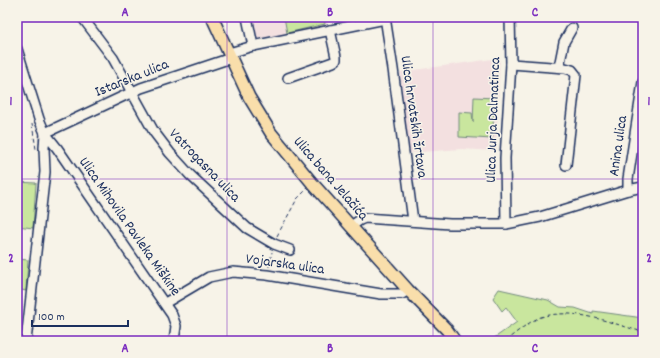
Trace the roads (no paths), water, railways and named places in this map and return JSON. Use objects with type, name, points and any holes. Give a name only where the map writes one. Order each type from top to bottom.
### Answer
[{"type":"main road","name":"Ulica bana Jelačića","points":[[212,17],[258,113],[288,155],[408,290],[447,330],[455,341]]},
{"type":"street","name":"Vatrogasna ulica","points":[[82,17],[114,58],[159,141],[190,175],[247,228],[274,244],[290,250]]},
{"type":"street","points":[[247,17],[253,46]]},
{"type":"street","name":"Ulica Jurja Dalmatinca","points":[[506,224],[505,158],[510,64],[510,17]]},
{"type":"street","name":"Istarska ulica","points":[[45,133],[141,88],[230,56],[253,46],[385,18]]},
{"type":"street","name":"Ulica hrvatskih žrtava","points":[[385,18],[393,69],[412,221]]},
{"type":"street","points":[[559,67],[564,42],[572,28]]},
{"type":"street","points":[[288,78],[336,60],[330,30]]},
{"type":"street","points":[[17,49],[39,120],[45,133],[45,172],[26,341]]},
{"type":"street","points":[[510,64],[559,67],[572,70],[576,75],[566,165]]},
{"type":"street","name":"Anina ulica","points":[[628,190],[628,179],[643,82]]},
{"type":"street","name":"Ulica Mihovila Pavleka Miškine","points":[[45,133],[165,303],[176,326],[174,341]]},
{"type":"street","points":[[351,226],[365,218],[450,224],[506,224],[540,217],[628,190],[643,187]]},
{"type":"street","name":"Vojarska ulica","points":[[165,303],[209,277],[233,272],[267,275],[381,294],[402,294],[408,290]]}]
